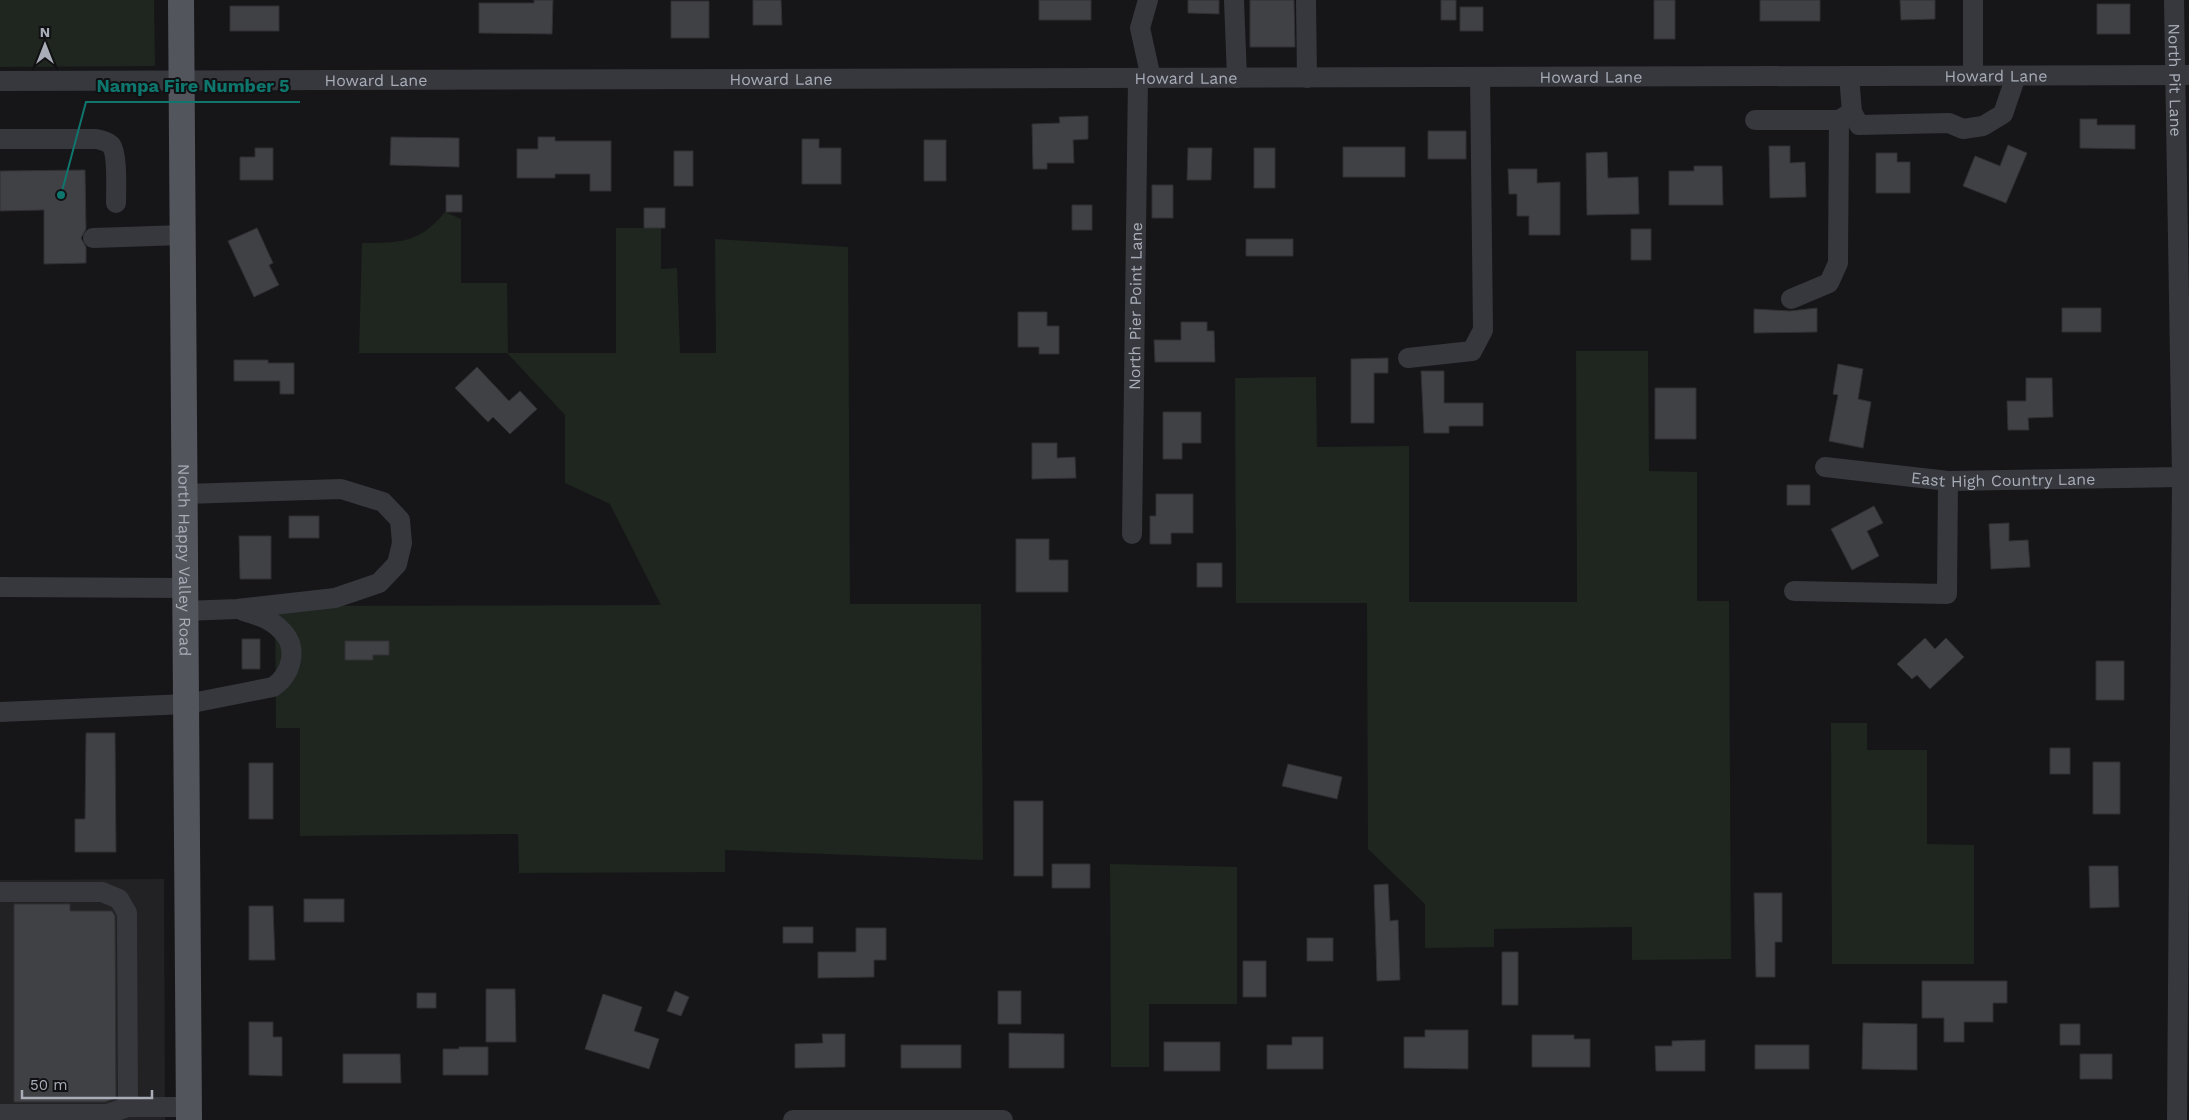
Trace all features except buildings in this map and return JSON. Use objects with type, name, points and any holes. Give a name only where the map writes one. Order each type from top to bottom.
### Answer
[{"type":"main road","name":"North Happy Valley Road","points":[[181,0],[189,1114]]},
{"type":"street","name":"North Pier Point Lane","points":[[1132,534],[1144,78],[1140,28],[1148,0]]},
{"type":"street","points":[[1234,0],[1237,23],[1237,78]]},
{"type":"street","points":[[1306,0],[1307,78]]},
{"type":"street","points":[[1973,0],[1973,76]]},
{"type":"street","name":"North Pit Lane","points":[[2174,0],[2181,75],[2182,477],[2185,712],[2177,1120]]},
{"type":"street","name":"Howard Lane","points":[[0,81],[2181,75]]},
{"type":"street","points":[[1791,299],[1829,283],[1838,263],[1849,76]]},
{"type":"street","points":[[1755,120],[1846,116],[1859,125],[1948,123],[1963,130],[1983,126],[2003,114],[2016,76]]},
{"type":"street","points":[[1408,358],[1472,351],[1483,330],[1480,77]]},
{"type":"street","points":[[0,140],[96,139],[104,141],[111,146],[115,154],[116,202]]},
{"type":"street","points":[[93,238],[183,235]]},
{"type":"street","name":"East High Country Lane","points":[[1825,467],[1948,480],[2182,477]]},
{"type":"street","points":[[1794,591],[1947,594],[1948,480]]},
{"type":"street","points":[[185,494],[341,489],[383,502],[400,520],[402,543],[397,564],[379,583],[335,598],[237,609]]},
{"type":"street","points":[[0,587],[186,600],[237,609],[266,618],[282,630],[290,646],[291,655],[291,664],[283,680],[273,687],[258,692],[187,704],[0,712]]},
{"type":"street","points":[[0,892],[102,892],[111,894],[124,904],[127,913],[128,1107]]},
{"type":"street","points":[[0,1114],[107,1114],[128,1107],[189,1114]]},
{"type":"street","points":[[793,1120],[1003,1120]]},
{"type":"shaded area","points":[[0,0],[154,0],[155,66],[0,67]]},
{"type":"shaded area","points":[[445,212],[461,219],[461,283],[507,283],[508,353],[616,353],[616,228],[661,228],[661,269],[677,268],[680,353],[716,353],[715,239],[848,247],[850,604],[981,604],[983,860],[725,850],[725,872],[519,873],[518,834],[300,836],[300,728],[276,728],[275,606],[661,605],[610,504],[565,483],[565,415],[507,353],[359,353],[362,243],[387,243],[408,239],[427,230]]},
{"type":"shaded area","points":[[1576,351],[1648,351],[1649,471],[1697,472],[1697,601],[1729,601],[1731,959],[1632,960],[1632,927],[1494,929],[1494,947],[1425,948],[1425,904],[1368,849],[1367,603],[1236,603],[1235,378],[1316,377],[1317,447],[1409,446],[1409,602],[1577,602]]},
{"type":"shaded area","points":[[1831,723],[1867,723],[1867,750],[1927,750],[1927,844],[1974,845],[1974,964],[1832,964]]},
{"type":"shaded area","points":[[1110,864],[1237,867],[1237,1004],[1149,1004],[1149,1067],[1111,1067]]},
{"type":"shaded area","points":[[164,879],[165,1120],[0,1120],[0,880]]},
{"type":"place","name":"Nampa Fire Number 5","points":[[61,195]]}]
